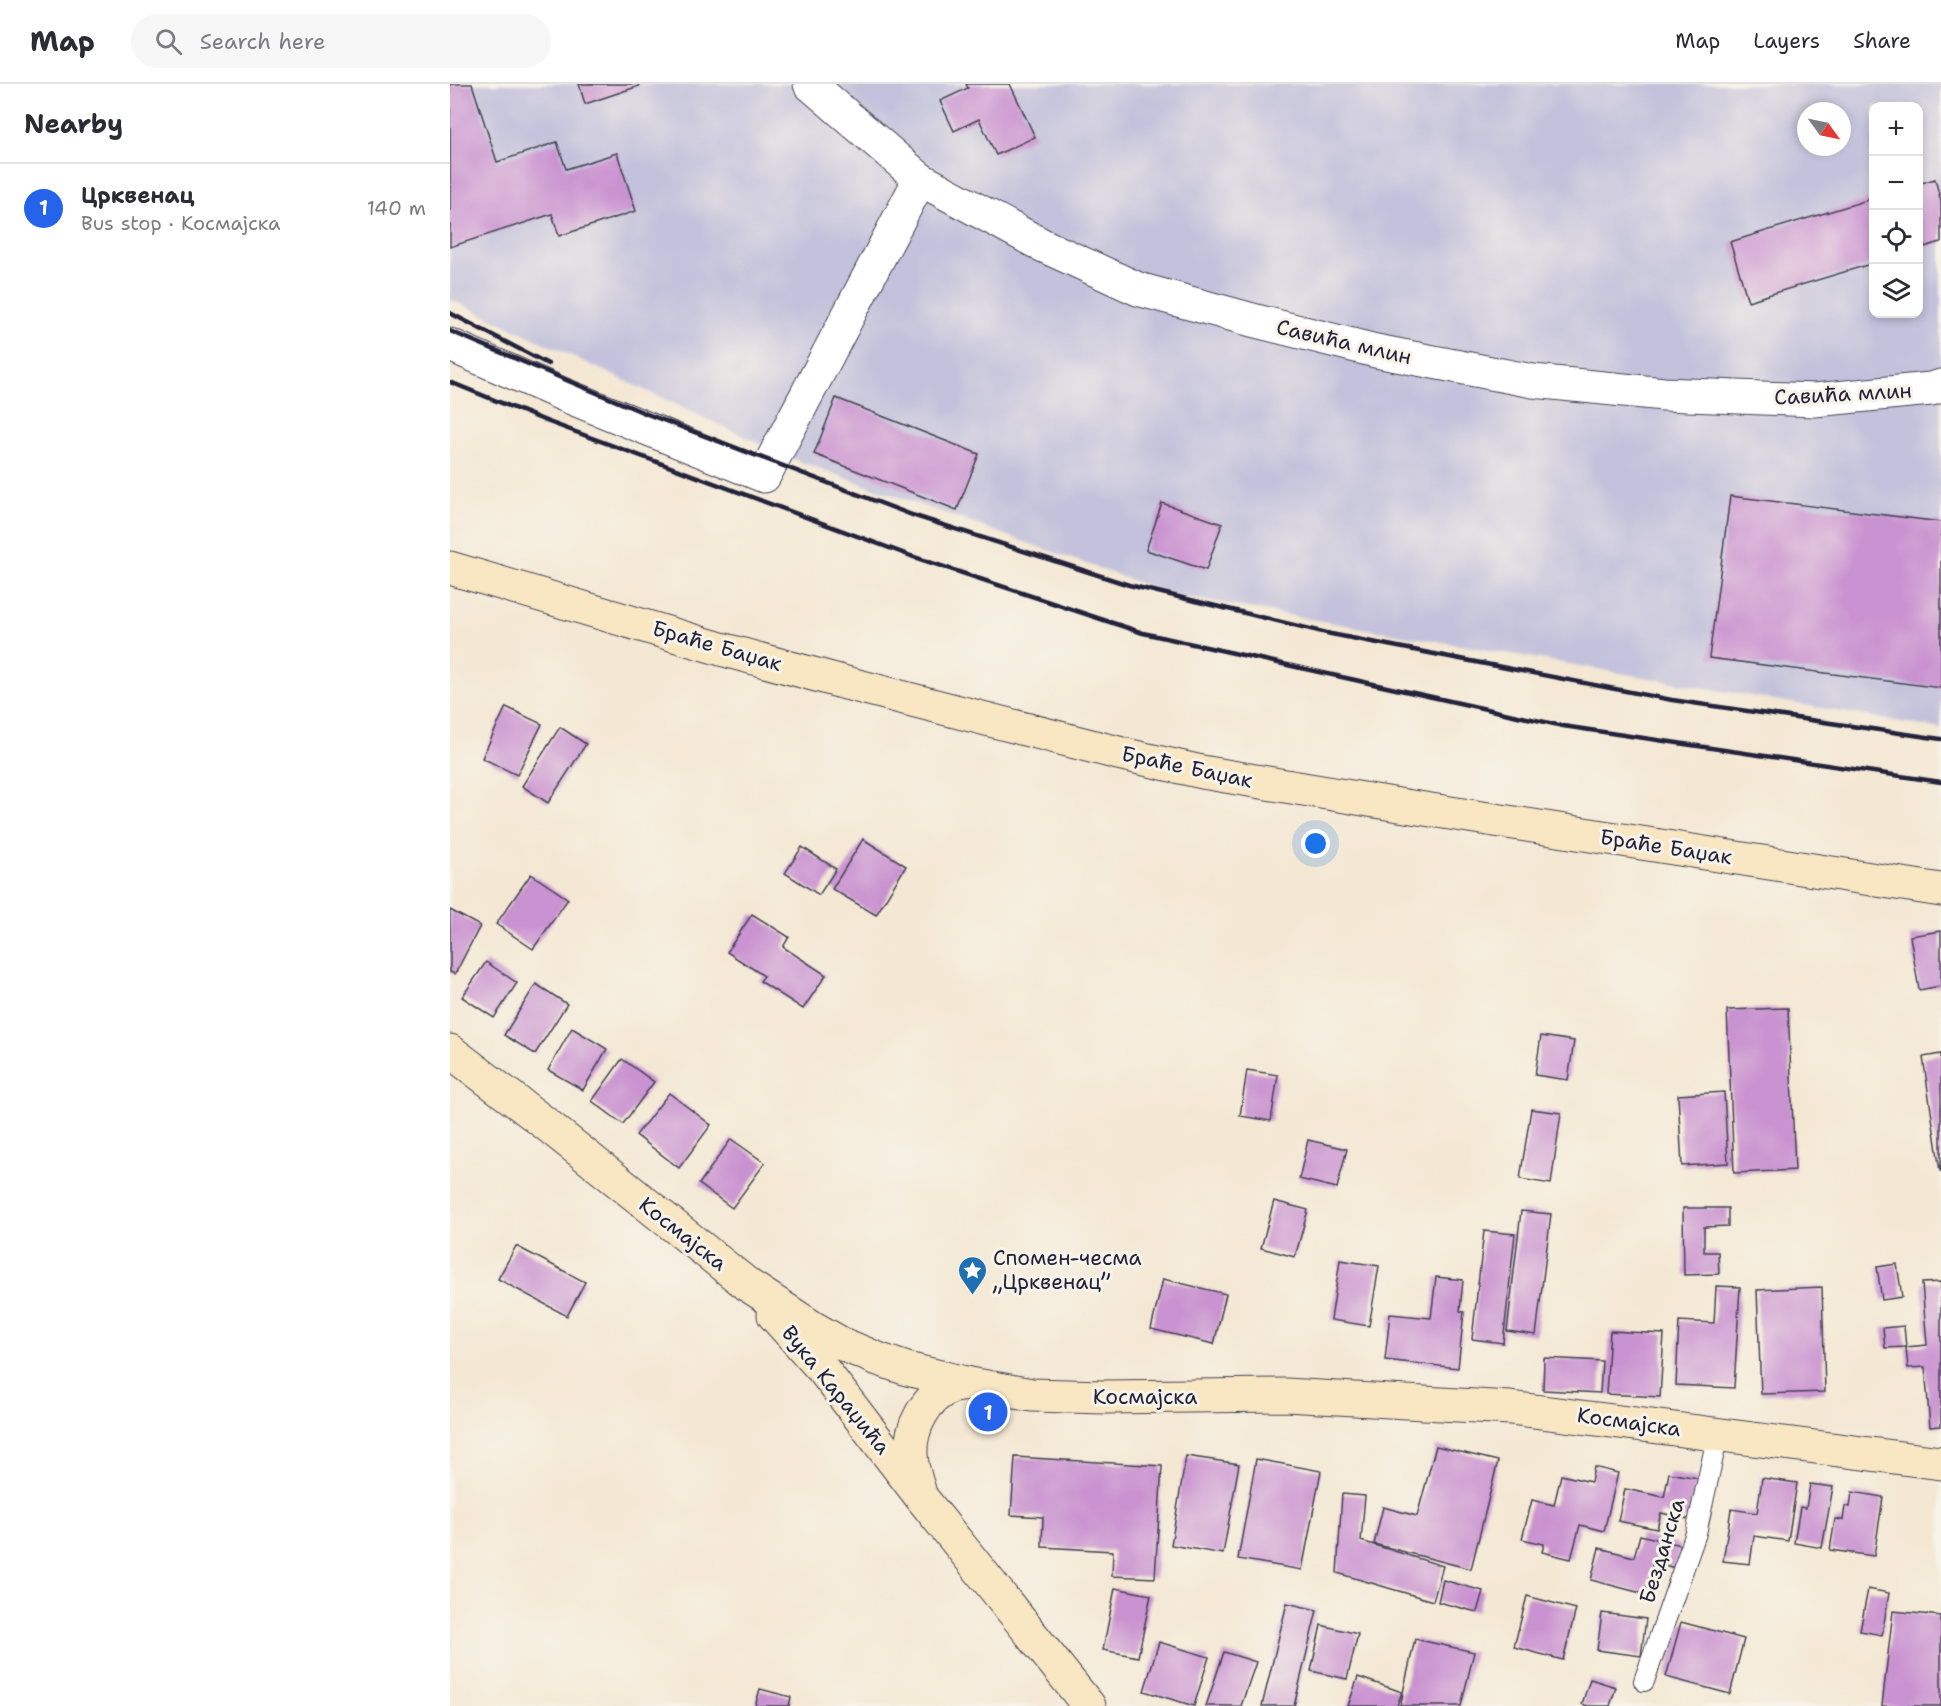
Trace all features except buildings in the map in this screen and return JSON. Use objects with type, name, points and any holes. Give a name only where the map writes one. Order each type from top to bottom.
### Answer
[{"type":"street","name":"Савића млин","points":[[810,84],[920,179],[1042,245],[1138,289],[1256,321],[1376,351],[1533,381],[1664,394],[1814,400],[1931,389],[1941,386]]},
{"type":"street","points":[[450,345],[562,394],[764,476],[920,179]]},
{"type":"street","name":"Браће Баџак","points":[[450,568],[721,649],[1112,752],[1179,767],[1301,789],[1941,890]]},
{"type":"street","name":"Космајска","points":[[450,1051],[546,1124],[748,1285],[812,1327],[859,1352],[907,1369],[970,1384],[1032,1395],[1286,1395],[1456,1403],[1559,1413],[1941,1463]]},
{"type":"street","name":"Вука Караџића","points":[[748,1285],[824,1371],[921,1497],[1089,1706]]},
{"type":"street","name":"Вука Караџића","points":[[921,1497],[910,1453],[913,1433],[920,1415],[933,1397],[950,1387],[970,1384]]},
{"type":"lane","name":"Безданска","points":[[1644,1681],[1696,1533],[1718,1434]]},
{"type":"shaded area","points":[[450,84],[1941,84],[1941,729],[1173,595],[793,459],[450,299]]},
{"type":"railway","points":[[450,313],[548,364]]},
{"type":"railway","points":[[450,331],[647,414],[912,515],[1129,585],[1331,634],[1672,700],[1941,739]]},
{"type":"railway","points":[[450,382],[546,421],[911,556],[1143,633],[1563,726],[1941,782]]},
{"type":"place","name":"Спомен-чесма „Црквенац”","points":[[972,1296]]},
{"type":"place","name":"Црквенац","points":[[988,1412]]}]
